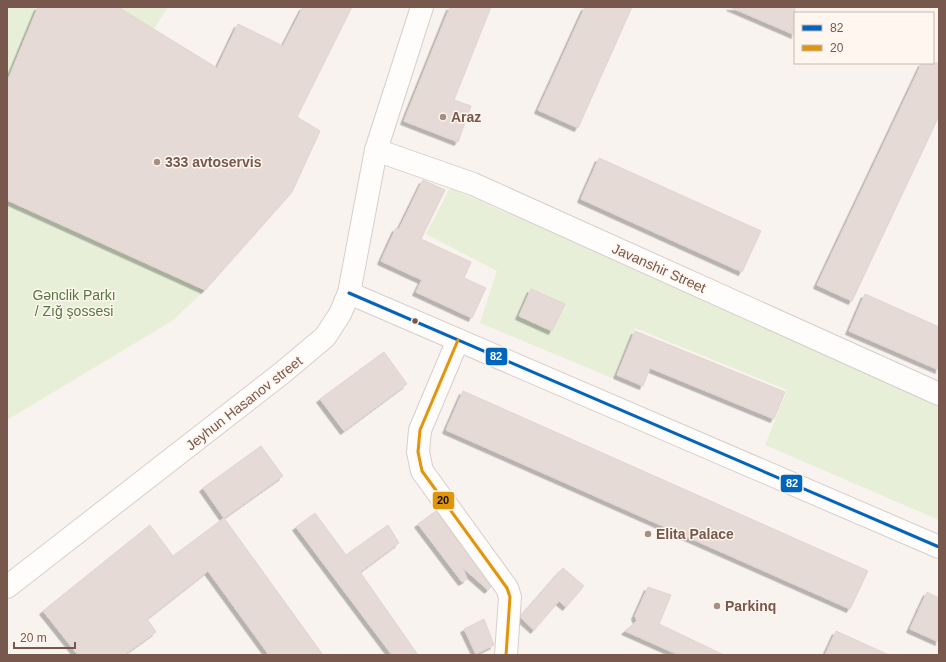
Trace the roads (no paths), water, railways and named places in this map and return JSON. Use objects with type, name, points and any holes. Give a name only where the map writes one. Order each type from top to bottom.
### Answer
[{"type":"street","name":"Jeyhun Hasanov street","points":[[7,587],[325,337],[340,314],[349,293],[376,150],[422,7]]},
{"type":"street","name":"Javanshir Street","points":[[376,150],[473,184],[939,394]]},
{"type":"street","points":[[349,293],[939,547]]},
{"type":"street","points":[[458,340],[420,430],[418,452],[422,471],[507,588],[510,597],[506,655]]},
{"type":"place","name":"Araz","points":[[443,117]]},
{"type":"place","name":"333 avtoservis","points":[[157,162]]},
{"type":"place","name":"Elita Palace","points":[[648,534]]},
{"type":"place","name":"Parkinq","points":[[717,606]]},
{"type":"park label","name":"Gənclik Parkı / Zığ şossesi","points":[[74,304]]}]
